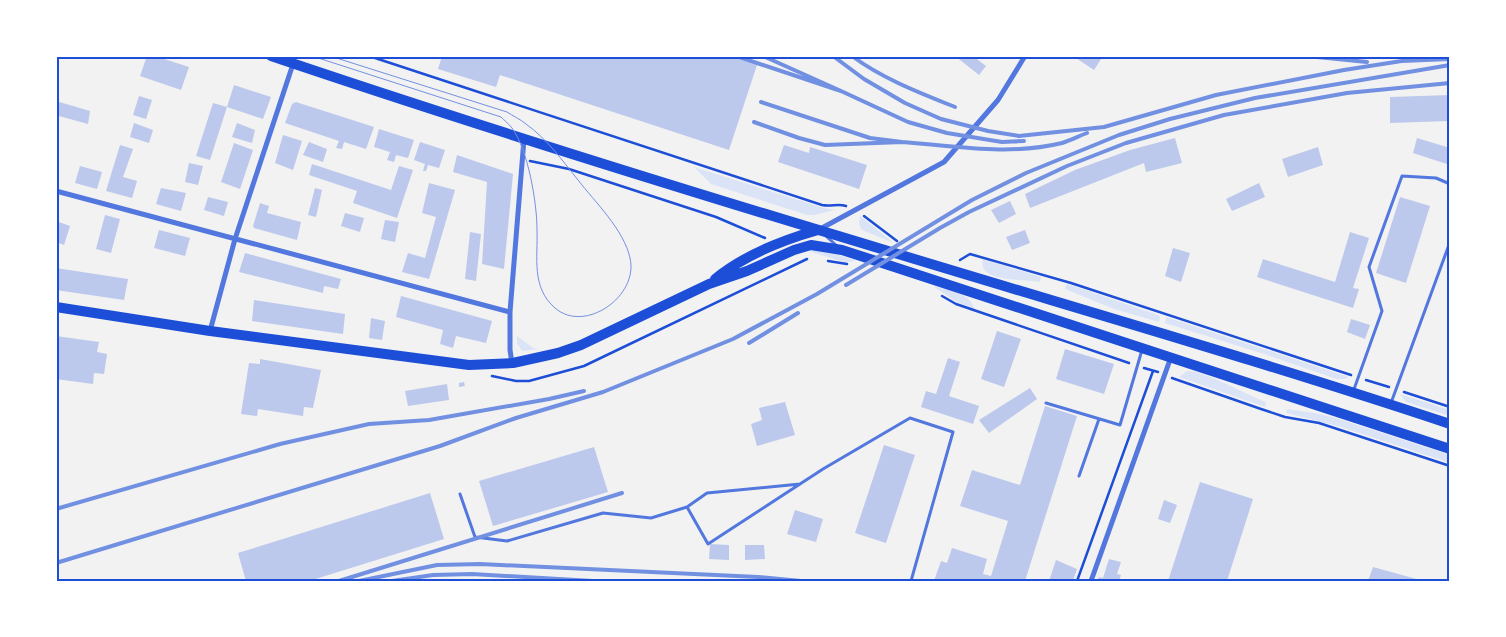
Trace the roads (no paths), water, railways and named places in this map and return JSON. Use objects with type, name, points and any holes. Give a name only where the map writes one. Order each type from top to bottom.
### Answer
[{"type":"highway","points":[[271,56],[524,139],[1353,392],[1450,424]]},
{"type":"highway","points":[[709,284],[726,270],[778,243],[819,230]]},
{"type":"highway","points":[[56,307],[210,331],[469,365],[513,363],[558,353],[581,345],[709,284],[747,272],[794,250],[811,245],[842,250],[1450,449]]},
{"type":"street","points":[[819,230],[944,162],[998,100],[1025,56]]},
{"type":"street","points":[[210,331],[235,239],[293,64]]},
{"type":"street","points":[[513,363],[510,350],[510,312],[524,139]]},
{"type":"street","points":[[56,190],[510,312]]},
{"type":"street","points":[[1091,581],[1171,357]]},
{"type":"lane","points":[[1353,392],[1382,311],[1369,267],[1402,176],[1436,178],[1450,184]]},
{"type":"lane","points":[[819,230],[842,250]]},
{"type":"lane","points":[[1391,404],[1450,242]]},
{"type":"lane","points":[[1046,403],[1120,425],[1143,347]]},
{"type":"lane","points":[[687,507],[708,544],[823,468],[910,418],[953,432],[911,581]]},
{"type":"lane","points":[[1079,476],[1099,419]]},
{"type":"lane","points":[[460,494],[475,537],[507,541],[603,513],[651,518],[687,507],[707,493],[800,484]]},
{"type":"tram line","points":[[312,56],[501,117],[518,138],[527,163],[535,205],[537,272],[542,291],[547,300],[555,308],[567,315],[581,316],[594,314],[607,307],[618,297],[626,286],[631,272],[630,258],[622,237],[560,157],[534,130],[507,112],[330,56]]},
{"type":"railway","points":[[736,56],[841,91],[763,56]]},
{"type":"railway","points":[[833,56],[864,79],[905,103],[941,119],[988,131],[1019,136],[1104,127],[1216,95],[1344,70],[1408,60]]},
{"type":"railway","points":[[852,56],[889,79],[955,107]]},
{"type":"railway","points":[[1307,56],[1367,62]]},
{"type":"railway","points":[[1402,61],[1450,59]]},
{"type":"railway","points":[[56,563],[440,446],[516,418],[603,392],[733,339],[817,294],[972,200],[1026,173],[1119,135],[1170,119],[1255,98],[1450,65]]},
{"type":"railway","points":[[846,285],[969,212],[1067,166],[1126,143],[1224,115],[1347,93],[1450,83]]},
{"type":"railway","points":[[841,91],[908,122],[947,133],[1002,142],[1024,141]]},
{"type":"railway","points":[[754,122],[825,145],[902,142],[870,138],[761,102]]},
{"type":"railway","points":[[902,142],[982,149],[1022,149],[1062,143],[1087,133]]},
{"type":"railway","points":[[749,343],[798,313]]},
{"type":"railway","points":[[56,509],[280,444],[369,424],[429,420],[584,391]]},
{"type":"railway","points":[[339,581],[622,493]]},
{"type":"railway","points":[[359,581],[437,565],[480,564],[758,577],[801,581]]},
{"type":"railway","points":[[392,581],[433,575],[472,574],[593,581]]}]
